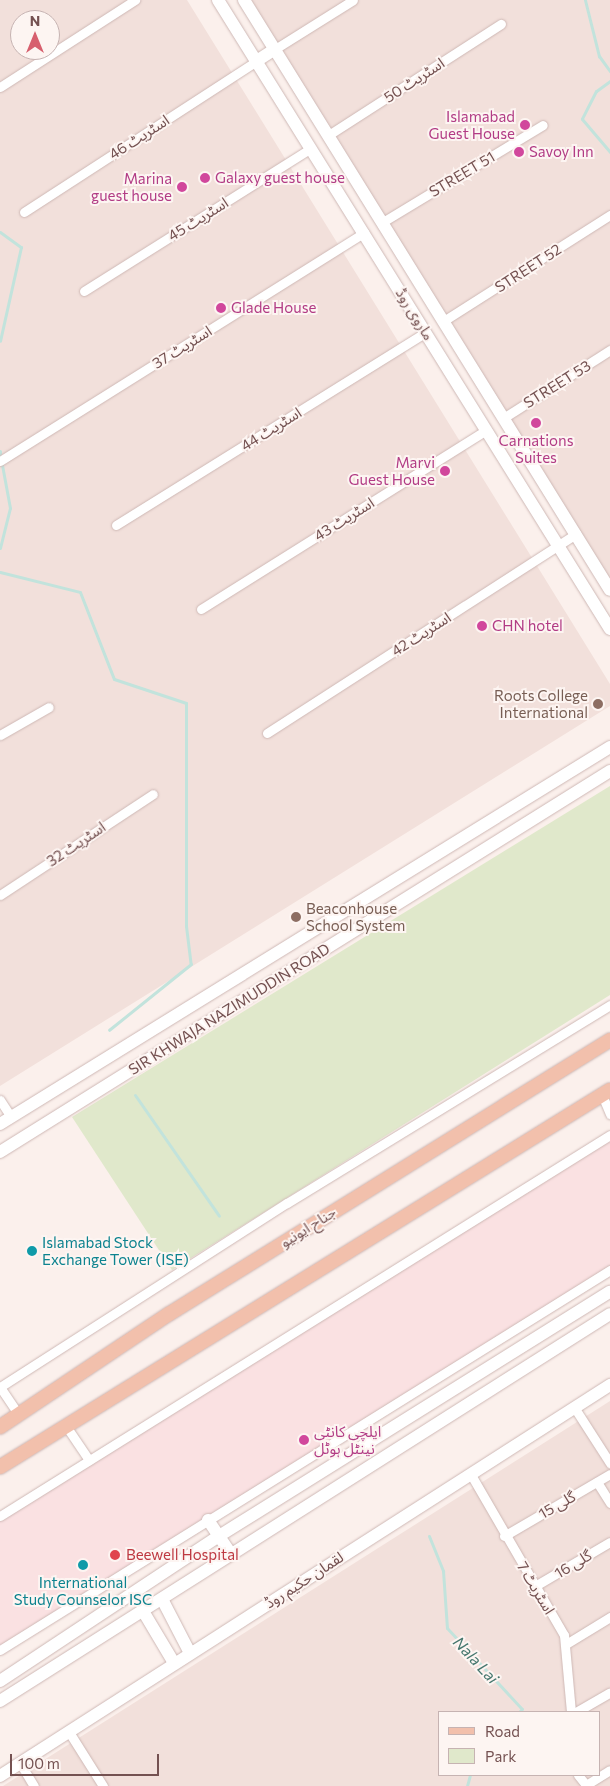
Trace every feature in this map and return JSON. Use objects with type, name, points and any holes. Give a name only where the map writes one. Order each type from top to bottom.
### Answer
[{"type":"main road","name":"ماروی روڈ","points":[[218,0],[610,629]]},
{"type":"main road","name":"ماروی روڈ","points":[[244,0],[381,223],[445,320],[610,590]]},
{"type":"main road","points":[[255,62],[275,49]]},
{"type":"main road","points":[[311,148],[327,136]]},
{"type":"main road","points":[[364,233],[381,223]]},
{"type":"main road","points":[[426,332],[445,320]]},
{"type":"main road","points":[[486,430],[505,417]]},
{"type":"main road","name":"SIR KHWAJA NAZIMUDDIN ROAD","points":[[6,1120],[610,747]]},
{"type":"main road","name":"SIR KHWAJA NAZIMUDDIN ROAD","points":[[0,1152],[610,771]]},
{"type":"main road","name":"جناح ایونیو","points":[[7,1422],[177,1309],[610,1040]]},
{"type":"main road","points":[[0,1467],[606,1092]]},
{"type":"main road","points":[[0,1680],[219,1536],[610,1292]]},
{"type":"main road","points":[[0,1701],[162,1599],[230,1553],[610,1314]]},
{"type":"main road","name":"لقمان حکیم روڈ","points":[[0,1776],[610,1385]]},
{"type":"main road","points":[[0,1476],[24,1452]]},
{"type":"main road","points":[[208,1520],[230,1553]]},
{"type":"main road","points":[[162,1599],[190,1653]]},
{"type":"main road","points":[[143,1611],[174,1663]]},
{"type":"street","points":[[0,87],[135,0]]},
{"type":"street","points":[[275,49],[353,0]]},
{"type":"street","name":"اسٹریٹ 50","points":[[327,136],[501,24]]},
{"type":"street","name":"اسٹریٹ 46","points":[[24,212],[255,62]]},
{"type":"street","name":"STREET 51","points":[[381,223],[543,125]]},
{"type":"street","name":"اسٹریٹ 45","points":[[84,291],[311,148]]},
{"type":"street","name":"STREET 52","points":[[445,320],[610,215]]},
{"type":"street","name":"اسٹریٹ 37","points":[[0,461],[364,233]]},
{"type":"street","name":"اسٹریٹ 44","points":[[116,525],[426,332]]},
{"type":"street","name":"STREET 53","points":[[505,417],[610,350]]},
{"type":"street","name":"اسٹریٹ 43","points":[[202,609],[486,430]]},
{"type":"street","name":"اسٹریٹ 42","points":[[267,733],[576,534]]},
{"type":"street","points":[[0,735],[49,707]]},
{"type":"street","name":"اسٹریٹ 32","points":[[0,895],[153,794]]},
{"type":"street","points":[[7,1422],[0,1387],[287,1203],[610,1005]]},
{"type":"street","points":[[606,1092],[610,1114]]},
{"type":"street","points":[[0,1100],[6,1120]]},
{"type":"street","points":[[0,1516],[610,1135]]},
{"type":"street","points":[[0,1650],[610,1270]]},
{"type":"street","points":[[574,1407],[610,1463]]},
{"type":"street","points":[[66,1426],[89,1460]]},
{"type":"street","name":"اسٹریٹ 7","points":[[470,1473],[566,1644],[571,1711]]},
{"type":"street","name":"گلی 15","points":[[504,1536],[610,1474]]},
{"type":"street","points":[[597,1482],[610,1503]]},
{"type":"street","name":"گلی 16","points":[[535,1586],[610,1542]]},
{"type":"street","points":[[566,1644],[610,1617]]},
{"type":"street","points":[[578,1711],[608,1696]]},
{"type":"street","points":[[69,1732],[103,1786]]},
{"type":"street","points":[[20,1763],[34,1786]]},
{"type":"street","points":[[586,1785],[610,1770]]},
{"type":"shaded area","points":[[0,0],[187,0],[610,684],[610,706],[0,1086]]},
{"type":"shaded area","points":[[246,0],[610,0],[610,581]]},
{"type":"shaded area","points":[[610,1135],[610,1270],[0,1650],[0,1516]]},
{"type":"shaded area","points":[[610,1401],[610,1786],[3,1786]]},
{"type":"green space","points":[[610,786],[610,995],[172,1270],[72,1117]]},
{"type":"waterway","points":[[585,0],[599,56],[610,71]]},
{"type":"waterway","points":[[610,81],[596,91],[582,119],[610,152]]},
{"type":"waterway","points":[[0,232],[21,247],[0,341]]},
{"type":"waterway","points":[[0,548],[10,508],[2,465]]},
{"type":"waterway","points":[[0,572],[80,592],[114,679],[186,703],[186,926],[191,964],[109,1030]]},
{"type":"waterway","points":[[135,1095],[219,1216]]},
{"type":"waterway","name":"Nala Lai","points":[[429,1536],[443,1571],[447,1628],[522,1709],[520,1711]]},
{"type":"waterway","name":"Nala Lai","points":[[467,1786],[470,1776]]},
{"type":"place","name":"Islamabad Guest House","points":[[525,125]]},
{"type":"place","name":"Savoy Inn","points":[[519,152]]},
{"type":"place","name":"Galaxy guest house","points":[[205,178]]},
{"type":"place","name":"Marina guest house","points":[[182,187]]},
{"type":"place","name":"Glade House","points":[[221,308]]},
{"type":"place","name":"Carnations Suites","points":[[536,423]]},
{"type":"place","name":"Marvi Guest House","points":[[445,471]]},
{"type":"place","name":"CHN hotel","points":[[482,626]]},
{"type":"place","name":"Roots College International","points":[[598,704]]},
{"type":"place","name":"Beaconhouse School System","points":[[296,917]]},
{"type":"place","name":"Islamabad Stock Exchange Tower (ISE)","points":[[32,1251]]},
{"type":"place","name":"ایلچی کانٹی نینٹل ہوٹل","points":[[304,1440]]},
{"type":"place","name":"Beewell Hospital","points":[[115,1555]]},
{"type":"place","name":"International Study Counselor ISC","points":[[83,1565]]}]
